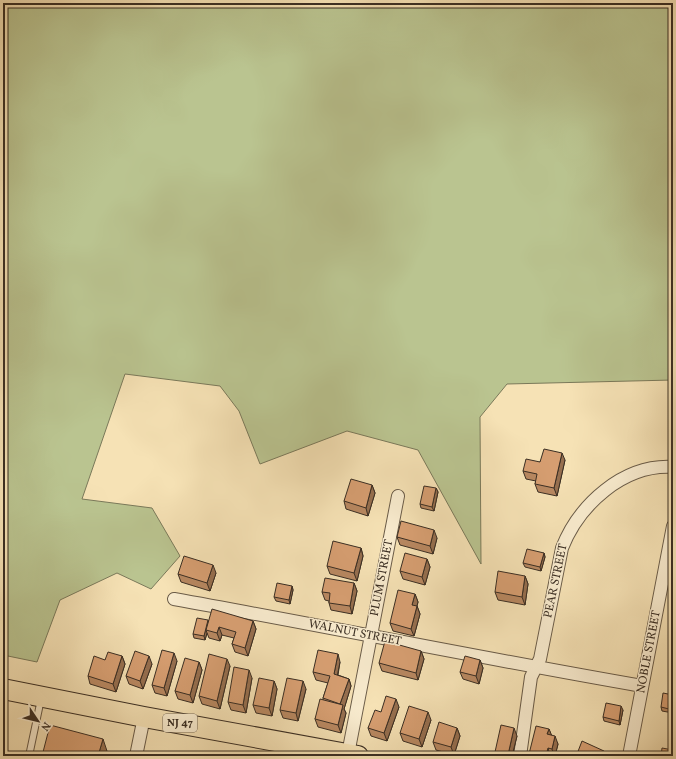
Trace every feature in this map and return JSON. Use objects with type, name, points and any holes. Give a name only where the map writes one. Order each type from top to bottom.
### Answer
[{"type":"main road","name":"NJ 47","points":[[3,689],[144,717],[353,755]]},
{"type":"street","name":"PEAR STREET","points":[[520,756],[531,678],[540,659],[562,548],[573,526],[592,501],[617,483],[632,475],[652,469],[673,468]]},
{"type":"street","name":"PLUM STREET","points":[[353,755],[371,636],[398,496]]},
{"type":"street","name":"NOBLE STREET","points":[[630,756],[673,526]]},
{"type":"street","name":"WALNUT STREET","points":[[174,599],[536,668],[642,686]]},
{"type":"street","points":[[136,756],[144,717]]},
{"type":"lane","points":[[29,756],[42,696]]},
{"type":"green space","points":[[3,3],[673,3],[673,380],[507,384],[480,417],[481,564],[418,450],[347,431],[260,464],[239,411],[220,386],[125,374],[82,499],[152,508],[180,556],[151,589],[117,573],[60,600],[37,662],[3,655]]},
{"type":"building","points":[[544,449],[562,453],[554,488],[535,484],[537,474],[523,471],[526,459],[540,462]]},
{"type":"building","points":[[351,479],[372,485],[366,508],[344,501]]},
{"type":"building","points":[[424,486],[436,488],[432,507],[420,504]]},
{"type":"building","points":[[401,521],[434,530],[430,546],[397,537]]},
{"type":"building","points":[[333,541],[361,548],[354,573],[327,566]]},
{"type":"building","points":[[527,549],[544,553],[540,567],[523,563]]},
{"type":"building","points":[[405,553],[427,559],[422,577],[400,571]]},
{"type":"building","points":[[184,556],[213,565],[207,583],[178,574]]},
{"type":"building","points":[[498,571],[525,576],[522,597],[495,592]]},
{"type":"building","points":[[325,578],[354,583],[350,606],[329,603],[330,593],[322,592]]},
{"type":"building","points":[[277,583],[292,586],[289,600],[274,597]]},
{"type":"building","points":[[398,590],[415,594],[412,605],[417,606],[411,629],[390,623]]},
{"type":"building","points":[[212,609],[253,621],[245,648],[232,644],[236,632],[219,627],[217,633],[206,630]]},
{"type":"building","points":[[197,618],[208,620],[204,636],[193,634]]},
{"type":"building","points":[[385,641],[421,651],[416,673],[379,663]]},
{"type":"building","points":[[162,650],[174,653],[164,688],[152,685]]},
{"type":"building","points":[[318,650],[338,654],[334,674],[349,679],[340,704],[323,698],[330,676],[313,672]]},
{"type":"building","points":[[135,651],[149,656],[140,681],[126,676]]},
{"type":"building","points":[[108,652],[122,656],[113,684],[88,676],[94,656],[105,660]]},
{"type":"building","points":[[209,654],[227,659],[217,701],[199,696]]},
{"type":"building","points":[[465,656],[480,660],[476,676],[460,672]]},
{"type":"building","points":[[185,658],[199,662],[190,695],[175,691]]},
{"type":"building","points":[[234,667],[249,670],[243,705],[228,702]]},
{"type":"building","points":[[259,678],[274,681],[269,708],[253,705]]},
{"type":"building","points":[[287,678],[303,681],[296,713],[280,710]]},
{"type":"building","points":[[663,693],[673,695],[673,710],[661,707]]},
{"type":"building","points":[[386,696],[396,699],[384,733],[368,728],[375,710],[381,712]]},
{"type":"building","points":[[320,699],[343,705],[338,725],[315,719]]},
{"type":"building","points":[[606,703],[621,706],[619,721],[603,717]]},
{"type":"building","points":[[409,706],[428,712],[419,739],[400,733]]},
{"type":"building","points":[[439,722],[457,728],[451,747],[433,742]]},
{"type":"building","points":[[50,725],[103,739],[98,756],[42,756]]},
{"type":"building","points":[[501,725],[514,728],[508,755],[495,752]]},
{"type":"building","points":[[536,726],[549,729],[547,734],[555,736],[552,749],[548,748],[546,756],[529,754]]},
{"type":"building","points":[[582,741],[604,751],[602,756],[582,756],[577,754]]},
{"type":"building","points":[[662,748],[673,750],[673,756],[661,756]]}]
